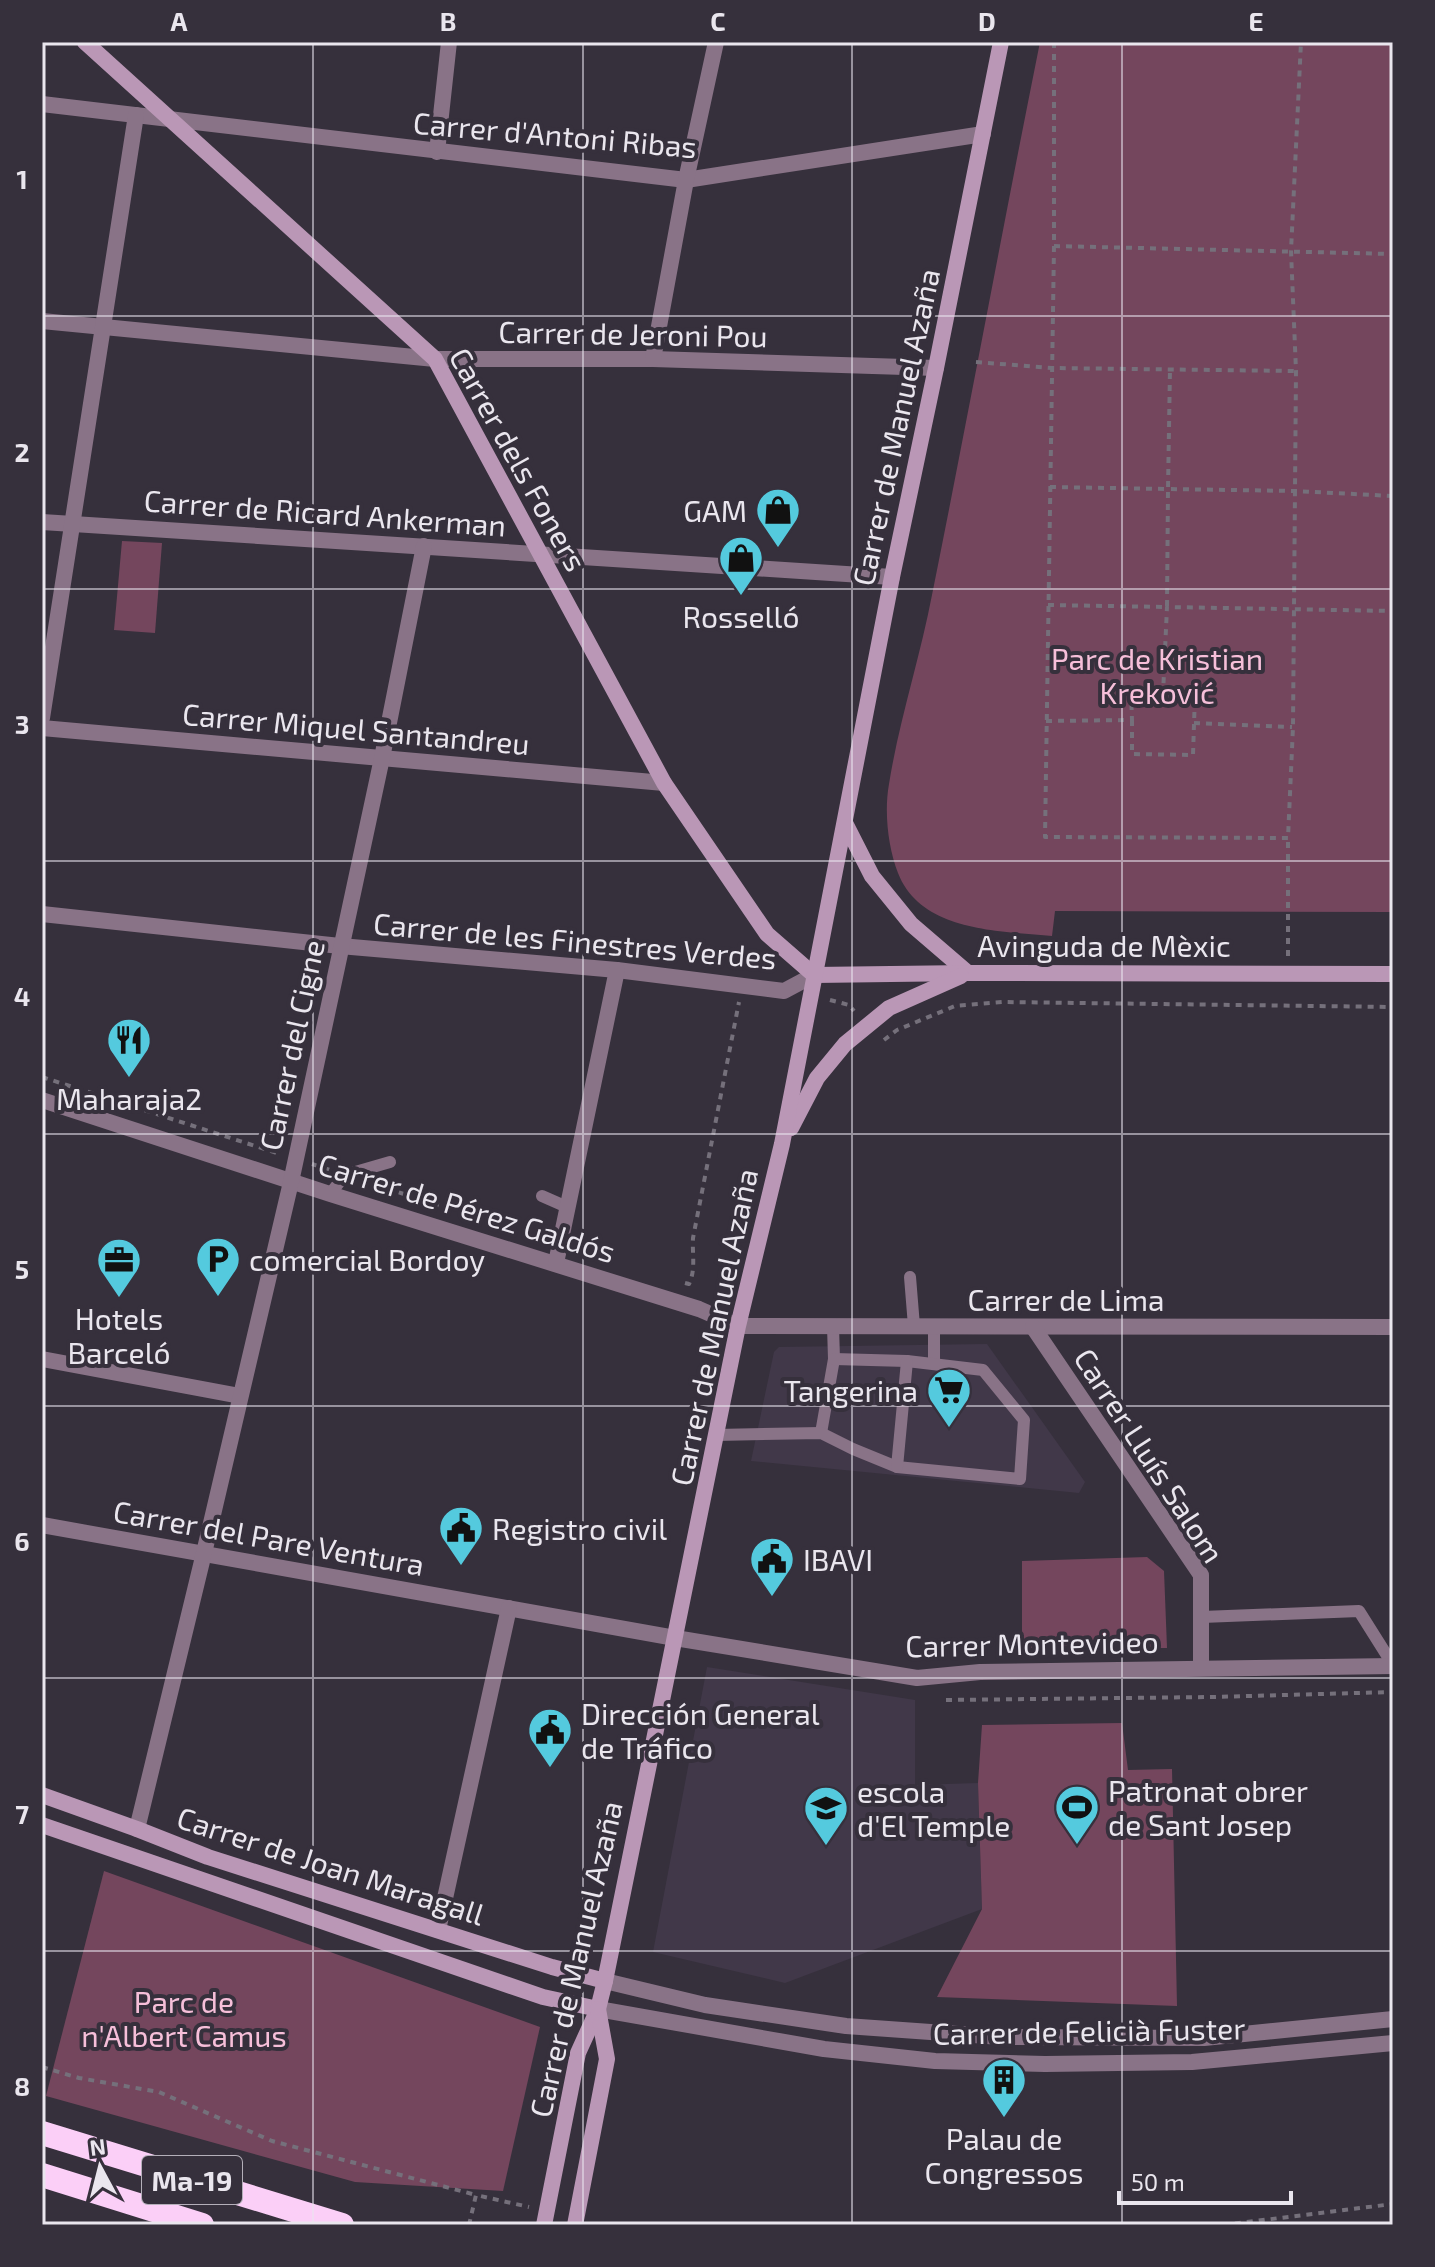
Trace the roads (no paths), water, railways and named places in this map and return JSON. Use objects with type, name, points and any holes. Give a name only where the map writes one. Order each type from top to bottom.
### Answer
[{"type":"highway","name":"Ma-19","points":[[42,2133],[342,2225]]},
{"type":"highway","name":"Ma-19","points":[[42,2175],[202,2225]]},
{"type":"street","name":"Carrer dels Foners","points":[[85,42],[435,359],[664,783],[767,934],[814,975]]},
{"type":"street","points":[[437,152],[449,42]]},
{"type":"street","points":[[653,359],[686,180],[716,42]]},
{"type":"street","name":"Carrer de Manuel Azaña","points":[[546,2218],[578,2053],[598,2009],[605,1981],[738,1326],[782,1144],[892,577],[1001,42]]},
{"type":"street","points":[[42,104],[169,119]]},
{"type":"street","points":[[42,718],[136,115]]},
{"type":"street","name":"Carrer d'Antoni Ribas","points":[[169,119],[686,180],[983,134]]},
{"type":"street","name":"Carrer de Jeroni Pou","points":[[42,321],[435,359],[653,359],[936,368]]},
{"type":"street","name":"Carrer de Ricard Ankerman","points":[[42,522],[892,577]]},
{"type":"street","name":"Carrer del Cigne","points":[[137,1829],[291,1182],[424,546]]},
{"type":"street","name":"Carrer Miquel Santandreu","points":[[42,728],[664,783]]},
{"type":"street","points":[[845,823],[872,876],[911,924],[968,973]]},
{"type":"street","name":"Carrer de les Finestres Verdes","points":[[42,914],[340,946],[617,970],[784,991],[814,975]]},
{"type":"street","points":[[556,1263],[617,970]]},
{"type":"street","name":"Carrer de Manuel Azaña","points":[[782,1144],[817,1078],[845,1044],[889,1008],[968,973]]},
{"type":"street","name":"Avinguda de Mèxic","points":[[814,975],[1393,974]]},
{"type":"street","name":"Carrer de Pérez Galdós","points":[[42,1100],[291,1182],[699,1309],[738,1326]]},
{"type":"street","name":"Carrer de Lima","points":[[738,1326],[1393,1327]]},
{"type":"street","name":"Carrer Lluís Salom","points":[[1033,1327],[1201,1575],[1201,1668]]},
{"type":"street","points":[[42,1359],[240,1396]]},
{"type":"street","name":"Carrer del Pare Ventura","points":[[42,1525],[675,1638]]},
{"type":"street","points":[[438,1930],[509,1608]]},
{"type":"street","name":"Carrer Montevideo","points":[[675,1638],[917,1678],[980,1672],[1393,1666]]},
{"type":"street","name":"Carrer de Joan Maragall","points":[[42,1795],[208,1857],[552,1967],[605,1981]]},
{"type":"street","name":"Carrer de Joan Maragall","points":[[42,1825],[543,1997],[598,2009]]},
{"type":"street","name":"Carrer de Felicià Fuster","points":[[605,1981],[705,2005],[846,2026],[1001,2037],[1204,2038],[1393,2019]]},
{"type":"street","points":[[575,2225],[607,2059],[598,2009]]},
{"type":"street","name":"Carrer de Felicià Fuster","points":[[598,2009],[824,2049],[935,2061],[1045,2064],[1192,2062],[1393,2043]]},
{"type":"lane","points":[[330,1194],[345,1175],[390,1162]]},
{"type":"lane","points":[[542,1196],[567,1207]]},
{"type":"lane","points":[[910,1277],[914,1326]]},
{"type":"lane","points":[[821,1433],[834,1359],[833,1326]]},
{"type":"lane","points":[[934,1326],[934,1364]]},
{"type":"lane","points":[[716,1435],[821,1433],[897,1467],[1020,1479],[1024,1420],[983,1370],[907,1361],[834,1359]]},
{"type":"lane","points":[[897,1467],[907,1361]]},
{"type":"lane","points":[[1202,1617],[1359,1611],[1393,1666]]},
{"type":"place","name":"GAM","points":[[778,549]]},
{"type":"place","name":"Rosselló","points":[[741,597]]},
{"type":"place","name":"Maharaja2","points":[[129,1079]]},
{"type":"place","name":"comercial Bordoy","points":[[218,1298]]},
{"type":"place","name":"Hotels Barceló","points":[[119,1299]]},
{"type":"place","name":"Tangerina","points":[[949,1429]]},
{"type":"place","name":"Registro civil","points":[[461,1567]]},
{"type":"place","name":"IBAVI","points":[[772,1598]]},
{"type":"place","name":"Dirección General de Tráfico","points":[[550,1769]]},
{"type":"place","name":"Patronat obrer de Sant Josep","points":[[1077,1846]]},
{"type":"place","name":"escola d'El Temple","points":[[826,1847]]},
{"type":"place","name":"Palau de Congressos","points":[[1004,2119]]},
{"type":"park label","name":"Parc de Kristian Kreković","points":[[1157,675]]},
{"type":"park label","name":"Parc de n'Albert Camus","points":[[184,2018]]}]
